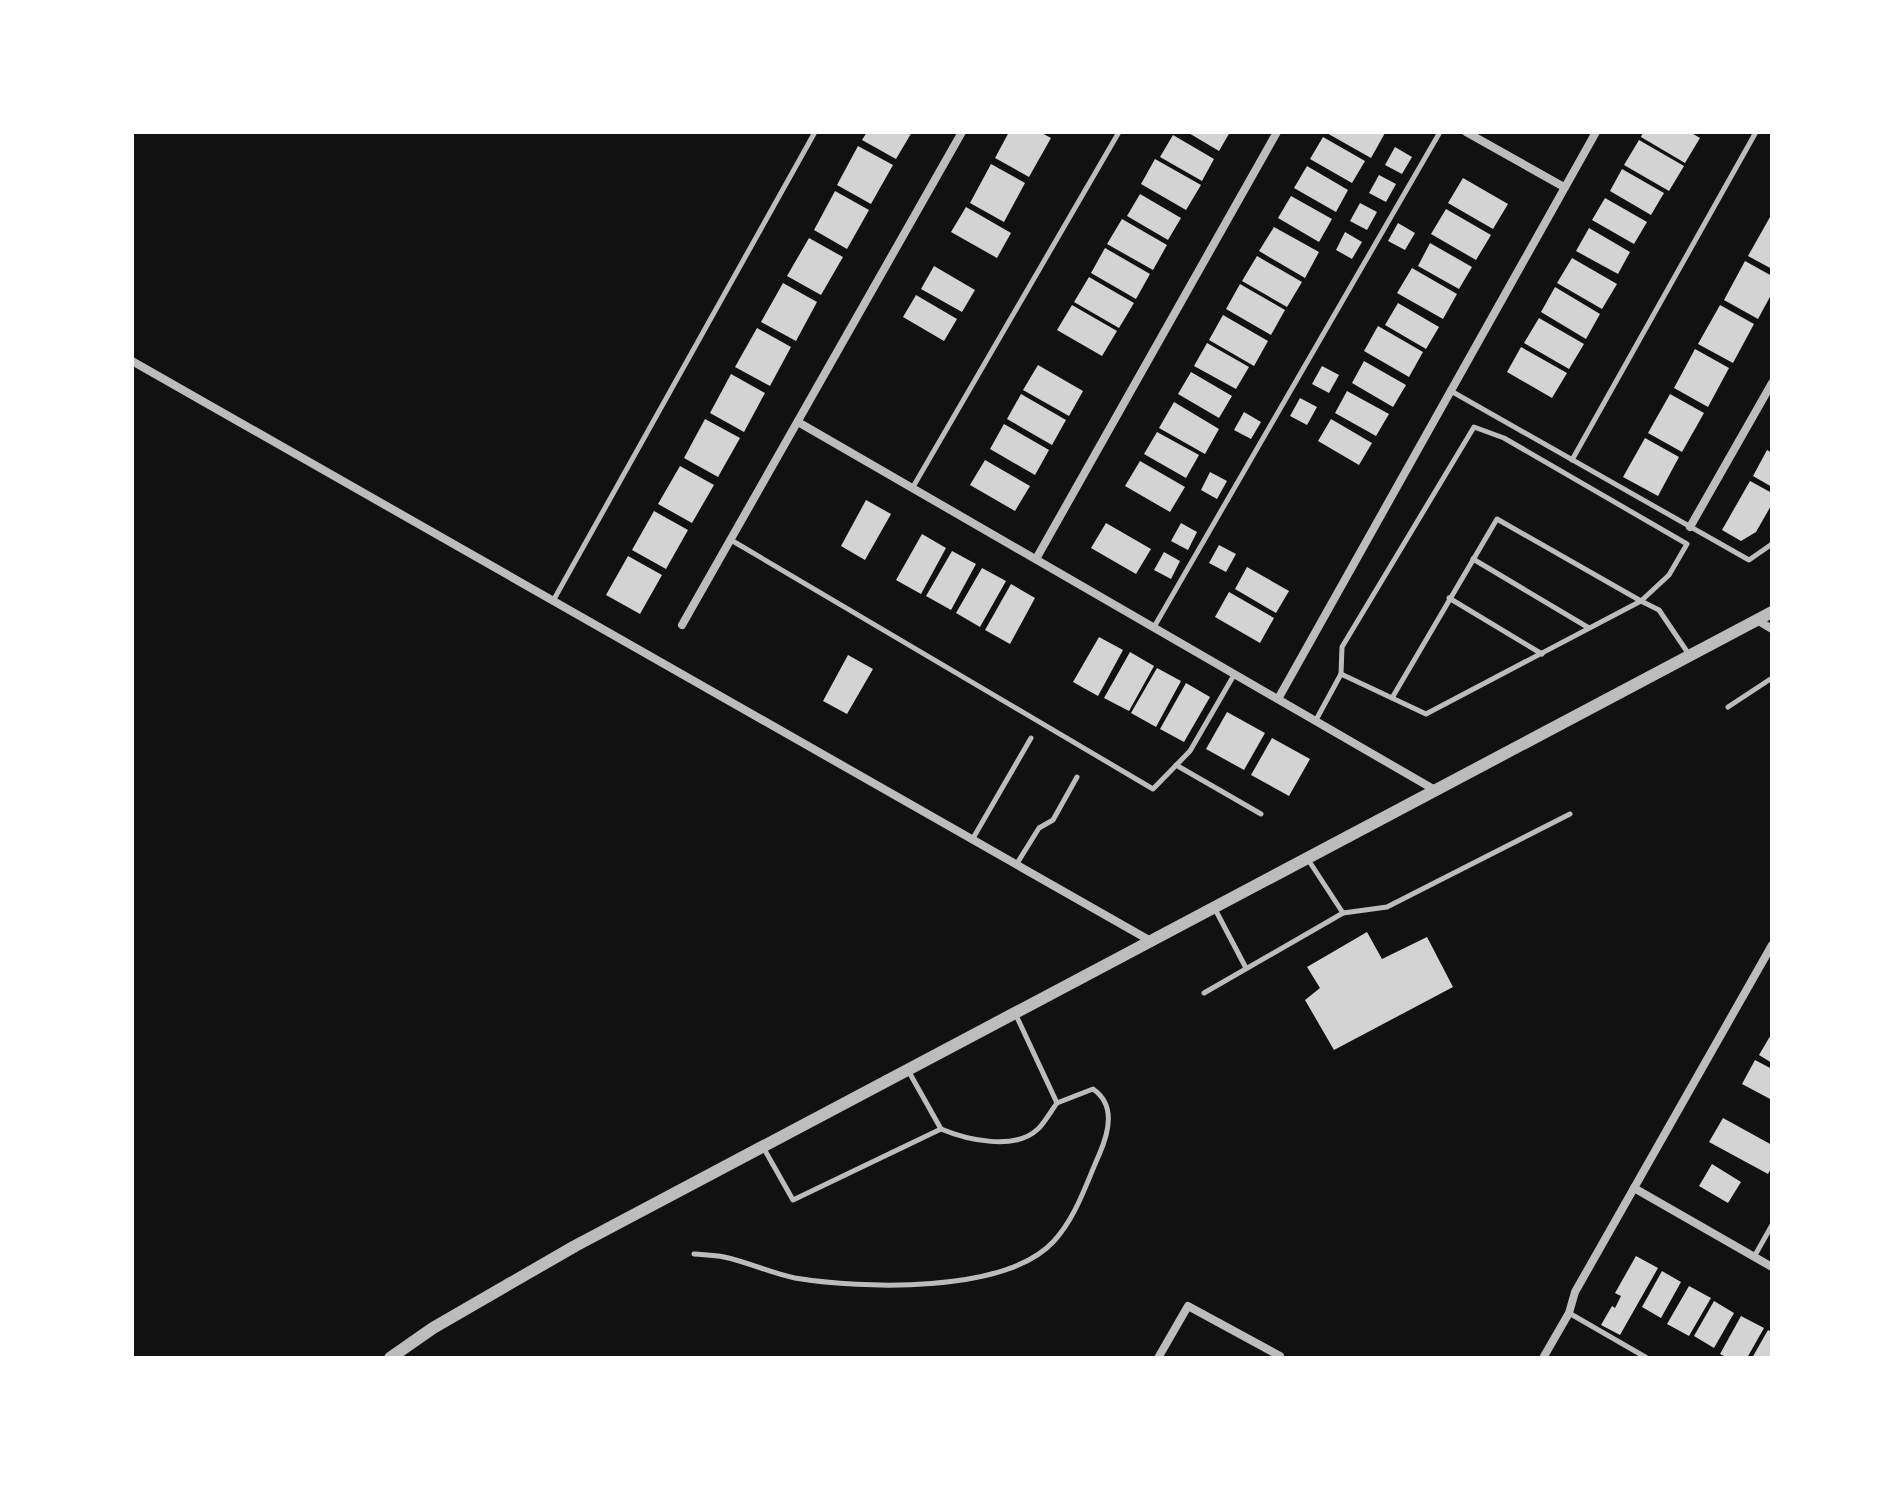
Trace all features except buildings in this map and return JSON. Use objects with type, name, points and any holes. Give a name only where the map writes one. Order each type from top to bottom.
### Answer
[{"type":"street","points":[[682,625],[962,132]]},
{"type":"street","points":[[1036,559],[1277,132]]},
{"type":"street","points":[[1466,132],[1564,187]]},
{"type":"street","points":[[1278,699],[1596,132]]},
{"type":"street","points":[[132,361],[1149,940]]},
{"type":"street","points":[[1690,527],[1772,383]]},
{"type":"street","points":[[798,422],[1435,790]]},
{"type":"street","points":[[390,1358],[498,1289],[762,1146],[1772,612]]},
{"type":"street","points":[[1757,620],[1772,629]]},
{"type":"street","points":[[1543,1358],[1569,1313],[1575,1292],[1771,948]]},
{"type":"street","points":[[1634,1188],[1772,1267]]},
{"type":"street","points":[[1158,1358],[1188,1306],[1279,1358]]},
{"type":"lane","points":[[553,601],[815,132]]},
{"type":"lane","points":[[912,488],[1119,132]]},
{"type":"lane","points":[[1154,627],[1440,132]]},
{"type":"lane","points":[[1572,460],[1756,132]]},
{"type":"lane","points":[[1450,390],[1749,560],[1772,544]]},
{"type":"lane","points":[[1315,721],[1341,674],[1342,647],[1474,427],[1504,438],[1687,544],[1669,575],[1641,601],[1426,714],[1341,674]]},
{"type":"lane","points":[[1392,698],[1497,519],[1659,610],[1690,655]]},
{"type":"lane","points":[[731,540],[1153,789],[1190,751],[1234,674]]},
{"type":"lane","points":[[1473,559],[1589,628]]},
{"type":"lane","points":[[1449,598],[1542,654]]},
{"type":"lane","points":[[1728,707],[1772,678]]},
{"type":"lane","points":[[972,840],[1031,738]]},
{"type":"lane","points":[[1176,765],[1261,814]]},
{"type":"lane","points":[[1016,865],[1039,828],[1053,820],[1077,777]]},
{"type":"lane","points":[[1204,993],[1343,913],[1387,907],[1570,814]]},
{"type":"lane","points":[[1307,858],[1343,913]]},
{"type":"lane","points":[[1213,907],[1246,968]]},
{"type":"lane","points":[[1014,1012],[1057,1103]]},
{"type":"lane","points":[[694,1254],[726,1258],[794,1277],[851,1283],[932,1283],[968,1279],[1009,1269],[1030,1260],[1053,1242],[1073,1213],[1104,1144],[1110,1114],[1102,1095],[1093,1089],[1057,1103],[1037,1130],[1007,1144],[954,1135],[941,1129],[908,1069]]},
{"type":"lane","points":[[762,1146],[793,1200],[941,1129]]},
{"type":"lane","points":[[1754,1257],[1772,1225]]},
{"type":"lane","points":[[1569,1313],[1647,1358]]}]
